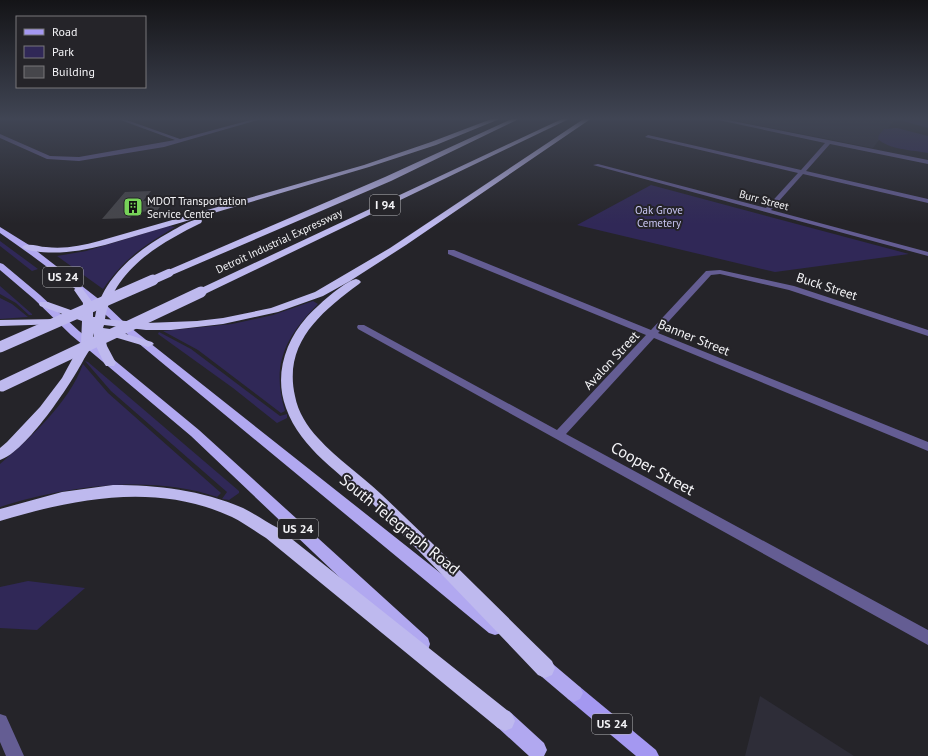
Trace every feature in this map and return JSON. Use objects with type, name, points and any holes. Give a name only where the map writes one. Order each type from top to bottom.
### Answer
[{"type":"highway","points":[[26,247],[56,252],[79,249],[404,153]]},
{"type":"highway","name":"Detroit Industrial Expressway","points":[[0,347],[388,179],[443,153]]},
{"type":"highway","name":"Detroit Industrial Expressway","points":[[1,387],[494,153]]},
{"type":"highway","points":[[0,323],[63,322],[123,326],[154,326],[202,323],[260,314],[290,305],[319,294],[400,247],[535,153]]},
{"type":"highway","points":[[0,455],[12,446],[44,410],[67,380],[87,343],[107,293],[118,277],[141,254],[164,238],[193,223],[263,196]]},
{"type":"highway","name":"US 24","points":[[0,229],[26,247],[79,290],[102,306],[123,326]]},
{"type":"highway","points":[[400,247],[383,262],[318,310],[302,329],[291,349],[287,368],[288,393],[293,411],[305,432],[325,454],[374,496],[545,668]]},
{"type":"highway","name":"US 24","points":[[0,266],[37,297],[87,343],[194,433],[541,753]]},
{"type":"highway","points":[[79,290],[88,303],[103,350],[110,362]]},
{"type":"highway","points":[[44,304],[65,314],[148,344]]},
{"type":"highway","name":"South Telegraph Road","points":[[123,326],[148,344],[574,693]]},
{"type":"highway","points":[[0,515],[71,496],[114,491],[161,492],[195,498],[237,513],[272,533],[505,721]]},
{"type":"main road","name":"South Telegraph Road","points":[[574,693],[650,756]]},
{"type":"street","points":[[38,153],[46,157],[59,159],[94,157],[114,153]]},
{"type":"street","points":[[720,153],[928,201]]},
{"type":"street","points":[[767,211],[819,153]]},
{"type":"street","points":[[885,153],[928,162]]},
{"type":"street","name":"Burr Street","points":[[596,165],[928,254]]},
{"type":"street","name":"Banner Street","points":[[450,252],[928,447]]},
{"type":"street","name":"Avalon Street","points":[[559,435],[709,273],[716,272]]},
{"type":"street","name":"Buck Street","points":[[716,272],[792,288],[928,333]]},
{"type":"street","name":"Cooper Street","points":[[362,327],[928,638]]},
{"type":"street","points":[[0,722],[15,756]]},
{"type":"shaded area","points":[[760,696],[854,756],[745,756]]},
{"type":"green space","name":"Oak Grove Cemetery","points":[[651,185],[909,254],[775,272],[577,225]]},
{"type":"green space","points":[[169,226],[175,227],[135,254],[119,269],[103,289],[57,256],[86,251]]},
{"type":"green space","points":[[0,241],[38,269],[32,271],[0,246]]},
{"type":"green space","points":[[0,286],[32,315],[29,315],[16,303],[0,294]]},
{"type":"green space","points":[[0,298],[12,304],[28,317],[0,319]]},
{"type":"green space","points":[[313,301],[318,304],[297,328],[289,340],[284,353],[280,380],[281,395],[285,411],[281,413],[198,350],[163,331],[232,324],[273,315]]},
{"type":"green space","points":[[159,332],[191,349],[280,416],[287,414],[287,418],[277,423],[233,388],[158,334]]},
{"type":"green space","points":[[85,361],[239,491],[239,493],[229,500],[222,499],[227,492],[111,391]]},
{"type":"green space","points":[[83,364],[108,393],[221,493],[217,497],[191,490],[164,486],[108,486],[52,493],[0,507],[0,464],[48,419],[77,378]]},
{"type":"green space","points":[[28,581],[85,588],[37,630],[0,628],[0,587]]},
{"type":"building","name":"MDOT Transportation Service Center","points":[[151,191],[143,201],[165,200],[157,211],[135,212],[130,218],[102,219],[125,192]]},
{"type":"place","name":"MDOT Transportation Service Center","points":[[133,207]]}]
